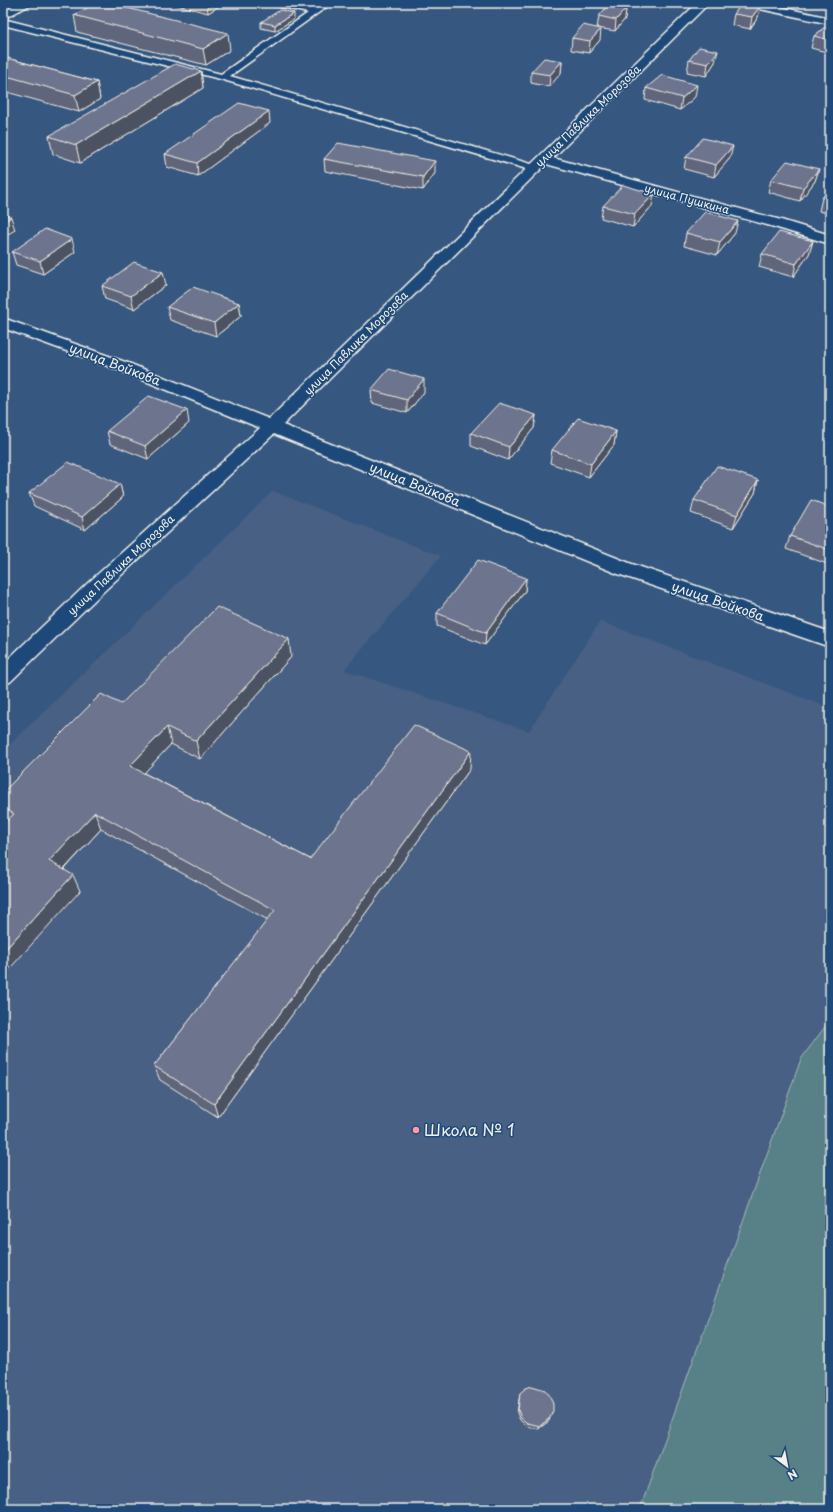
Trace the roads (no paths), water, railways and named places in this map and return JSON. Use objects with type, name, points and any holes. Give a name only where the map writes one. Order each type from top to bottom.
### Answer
[{"type":"street","points":[[3,16],[26,3]]},
{"type":"street","name":"улица Павлика Морозова","points":[[3,676],[96,587],[272,426],[324,373],[703,3]]},
{"type":"street","points":[[746,3],[830,21]]},
{"type":"street","name":"улица Пушкина","points":[[539,164],[776,223],[830,240]]},
{"type":"street","name":"улица Войкова","points":[[3,323],[122,366],[625,569],[830,640]]},
{"type":"lane","points":[[275,3],[314,12]]},
{"type":"lane","points":[[223,77],[328,3]]},
{"type":"lane","points":[[3,22],[223,77],[539,164]]},
{"type":"place","name":"Школа № 1","points":[[416,1130]]}]
